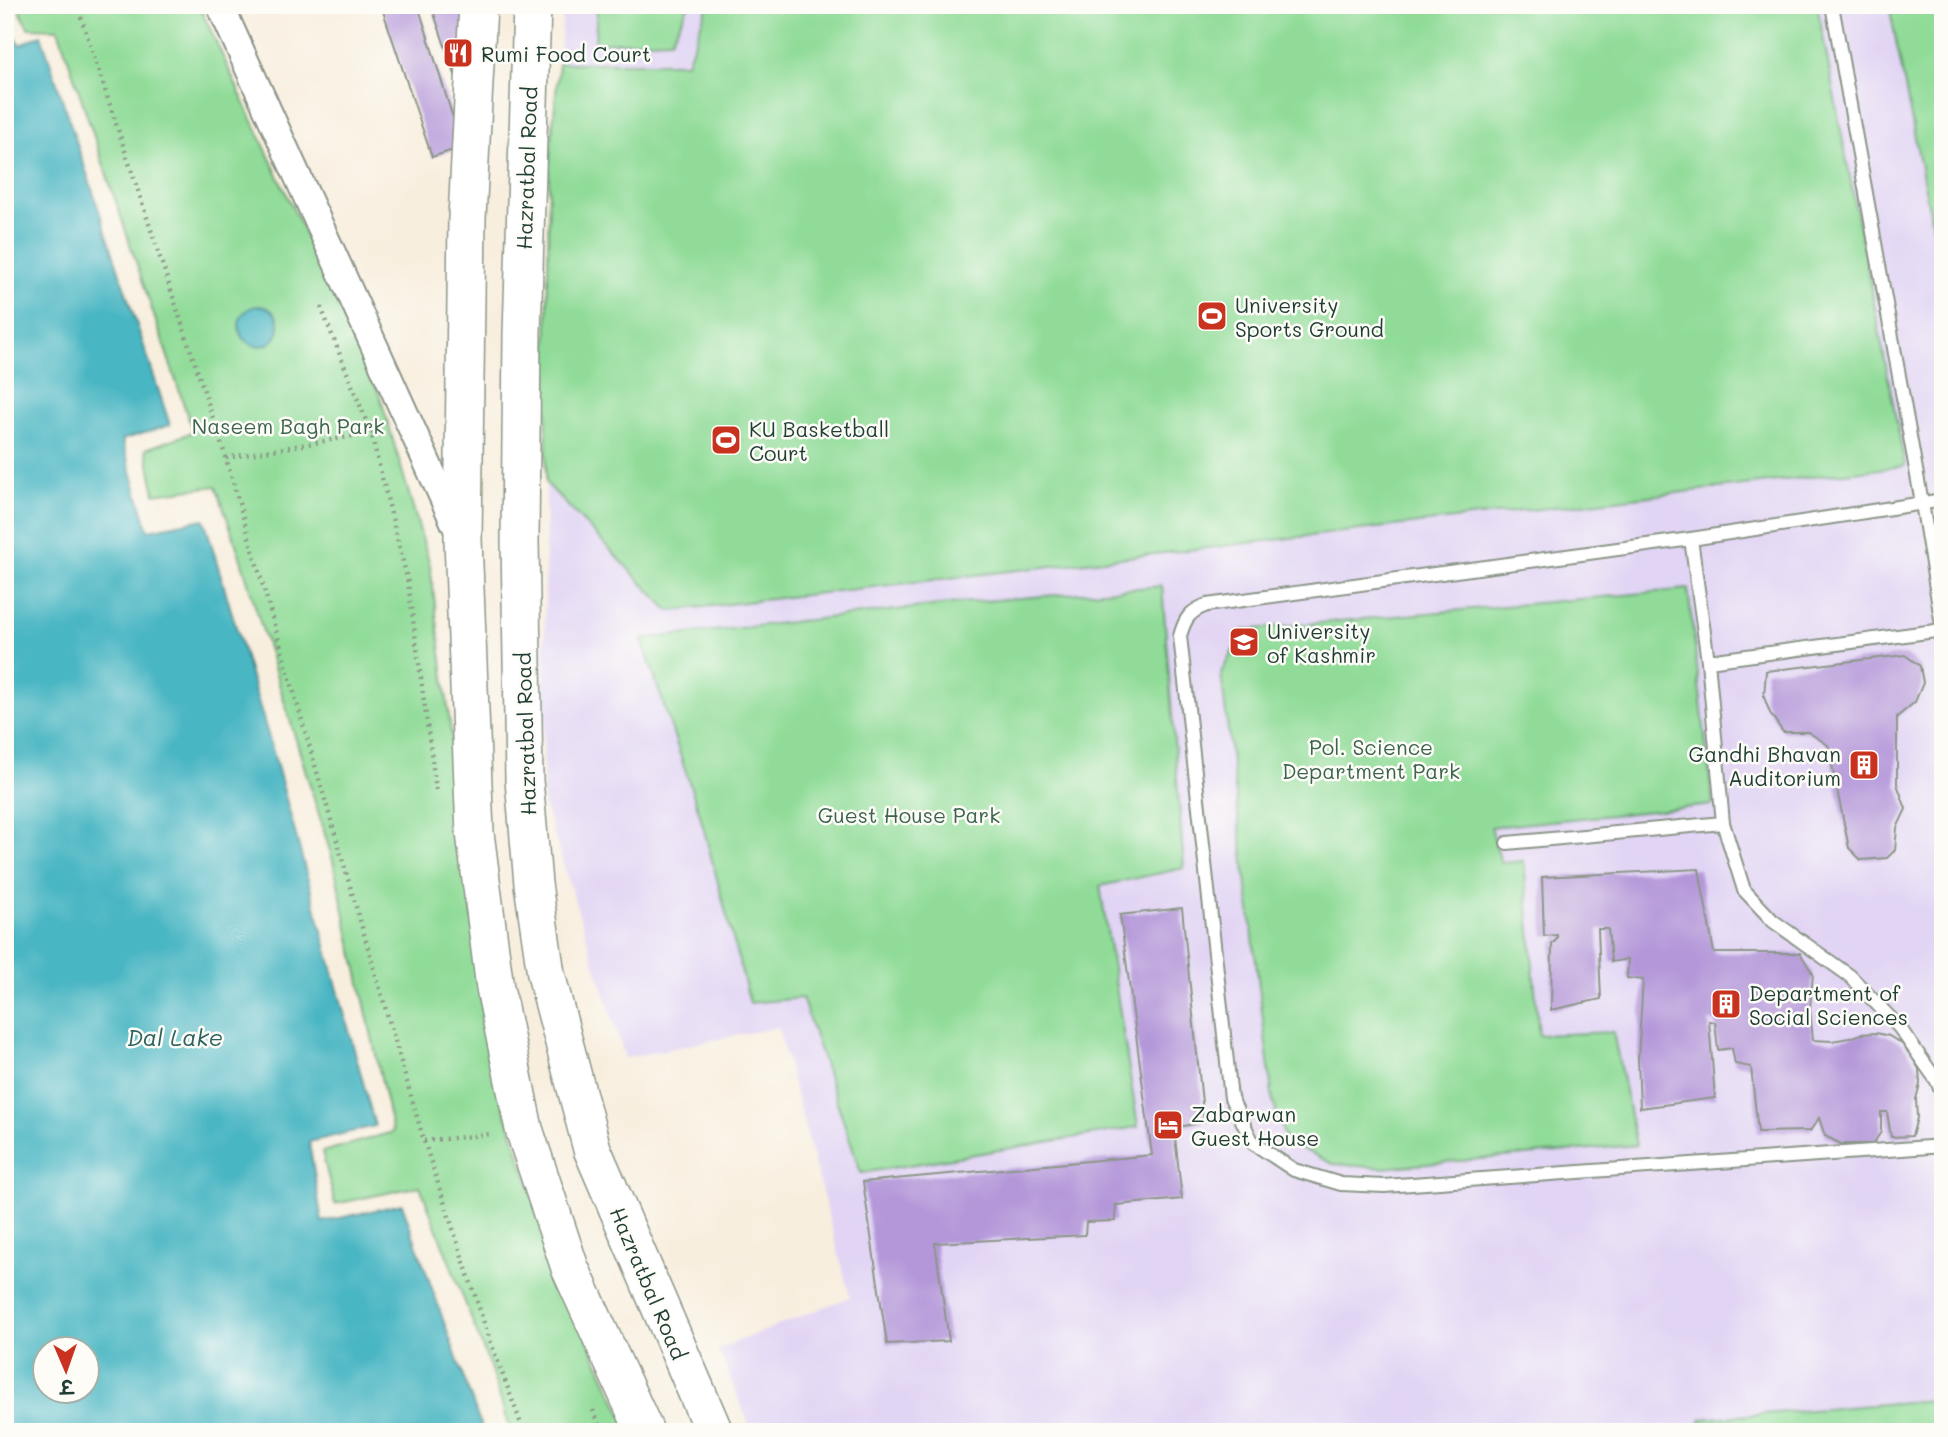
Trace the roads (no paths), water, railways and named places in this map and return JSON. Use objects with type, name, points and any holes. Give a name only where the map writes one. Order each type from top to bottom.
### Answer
[{"type":"main road","points":[[478,5],[467,218],[463,540],[475,833],[495,988],[524,1129],[570,1268],[645,1432]]},
{"type":"main road","name":"Hazratbal Road","points":[[532,5],[522,334],[520,540],[524,780],[533,884],[546,974],[592,1149],[713,1432]]},
{"type":"main road","points":[[463,540],[520,540]]},
{"type":"street","points":[[220,5],[463,540]]},
{"type":"lane","points":[[1708,661],[1943,631],[1832,5]]},
{"type":"lane","points":[[1943,500],[1691,540],[1207,605],[1194,610],[1184,622],[1180,636],[1231,1098],[1253,1143],[1294,1170],[1342,1184],[1384,1186],[1943,1146]]},
{"type":"lane","points":[[1691,540],[1708,661],[1723,824],[1744,890],[1773,921],[1850,976],[1899,1027],[1937,1081],[1943,1096]]},
{"type":"lane","points":[[1507,843],[1723,824]]},
{"type":"water","name":"Dal Lake","points":[[5,19],[20,45],[41,35],[170,425],[122,440],[148,530],[204,519],[274,755],[375,1126],[309,1142],[322,1222],[402,1204],[483,1432],[5,1432]]},
{"type":"water","points":[[259,306],[273,312],[279,326],[273,340],[259,346],[245,340],[239,326],[245,312]]},
{"type":"place","name":"Rumi Food Court","points":[[458,53]]},
{"type":"place","name":"University Sports Ground","points":[[1212,316]]},
{"type":"place","name":"KU Basketball Court","points":[[726,440]]},
{"type":"place","name":"University of Kashmir","points":[[1244,642]]},
{"type":"place","name":"Gandhi Bhavan Auditorium","points":[[1864,765]]},
{"type":"place","name":"Department of Social Sciences","points":[[1726,1004]]},
{"type":"place","name":"Zabarwan Guest House","points":[[1168,1125]]},
{"type":"park label","name":"Naseem Bagh Park","points":[[288,425]]},
{"type":"park label","name":"Pol. Science Department Park","points":[[1371,758]]},
{"type":"park label","name":"Guest House Park","points":[[909,814]]}]
